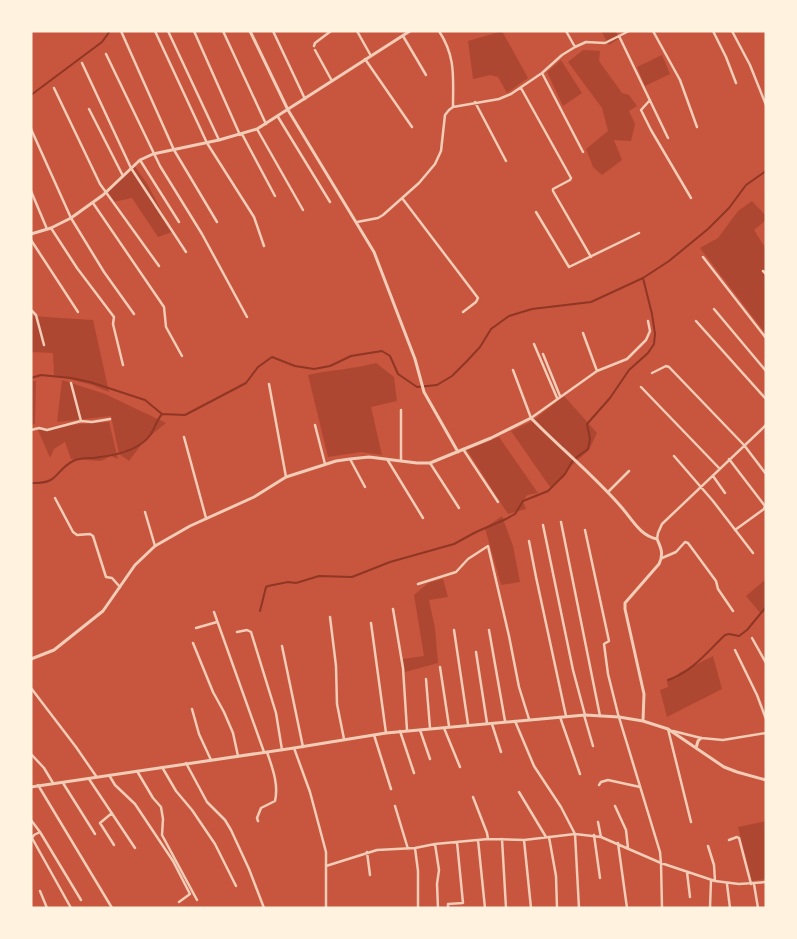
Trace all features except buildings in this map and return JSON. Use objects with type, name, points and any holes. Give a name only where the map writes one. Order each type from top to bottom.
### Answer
[{"type":"street","points":[[121,31],[174,150],[217,222]]},
{"type":"street","points":[[155,31],[207,143],[254,217],[264,246]]},
{"type":"street","points":[[168,31],[219,140]]},
{"type":"street","points":[[194,31],[241,134],[275,196]]},
{"type":"street","points":[[223,31],[266,124]]},
{"type":"street","points":[[250,31],[288,110],[374,252],[392,296],[424,392],[458,452]]},
{"type":"street","points":[[273,31],[305,99]]},
{"type":"street","points":[[324,31],[326,35]]},
{"type":"street","points":[[315,44],[331,31]]},
{"type":"street","points":[[357,31],[371,56]]},
{"type":"street","points":[[32,232],[49,229],[71,218],[93,203],[140,160],[154,154],[207,143],[257,129],[410,31]]},
{"type":"street","points":[[439,31],[450,49],[452,58],[453,107]]},
{"type":"street","points":[[566,31],[575,46]]},
{"type":"street","points":[[357,222],[378,218],[383,215],[419,184],[431,170],[441,151],[445,115],[453,107],[499,99],[521,88],[575,46],[586,42],[604,43],[630,31]]},
{"type":"street","points":[[653,31],[680,80],[697,127]]},
{"type":"street","points":[[713,31],[736,82]]},
{"type":"street","points":[[732,31],[750,65],[766,105]]},
{"type":"street","points":[[403,36],[426,75]]},
{"type":"street","points":[[619,36],[668,138]]},
{"type":"street","points":[[315,50],[332,81]]},
{"type":"street","points":[[106,54],[154,154],[202,234],[247,317]]},
{"type":"street","points":[[365,60],[412,127]]},
{"type":"street","points":[[82,63],[131,168],[186,252]]},
{"type":"street","points":[[542,73],[584,152]]},
{"type":"street","points":[[54,88],[92,169],[106,192],[159,266]]},
{"type":"street","points":[[521,88],[571,178],[553,189],[553,191],[591,256]]},
{"type":"street","points":[[650,100],[641,110],[691,198]]},
{"type":"street","points":[[475,102],[506,161]]},
{"type":"street","points":[[89,108],[123,176]]},
{"type":"street","points":[[278,117],[330,202]]},
{"type":"street","points":[[31,129],[71,218],[104,272],[134,314]]},
{"type":"street","points":[[257,129],[303,210]]},
{"type":"street","points":[[140,160],[179,222]]},
{"type":"street","points":[[31,191],[49,229],[114,317],[112,324],[123,365]]},
{"type":"street","points":[[402,198],[478,298],[476,302],[463,312]]},
{"type":"street","points":[[93,203],[164,306],[166,327],[182,356]]},
{"type":"street","points":[[536,212],[569,267],[639,233]]},
{"type":"street","points":[[31,240],[78,312]]},
{"type":"street","points":[[703,257],[766,338]]},
{"type":"street","points":[[763,270],[766,274]]},
{"type":"street","points":[[714,309],[766,370]]},
{"type":"street","points":[[31,310],[36,315],[44,345]]},
{"type":"street","points":[[696,320],[766,399]]},
{"type":"street","points":[[31,659],[54,650],[103,611],[135,565],[155,546],[175,534],[254,497],[286,477],[325,464],[369,457],[430,463],[491,438],[531,418],[597,370],[627,358],[646,340],[650,331],[648,321]]},
{"type":"street","points":[[583,333],[597,370]]},
{"type":"street","points":[[534,344],[558,397]]},
{"type":"street","points":[[543,354],[558,397]]},
{"type":"street","points":[[652,373],[666,366],[670,367],[744,445],[766,474]]},
{"type":"street","points":[[513,370],[531,418],[608,492],[642,532],[657,539]]},
{"type":"street","points":[[70,383],[81,421]]},
{"type":"street","points":[[269,384],[286,477]]},
{"type":"street","points":[[640,387],[719,468]]},
{"type":"street","points":[[400,410],[401,461]]},
{"type":"street","points":[[31,430],[39,428],[52,429],[81,421],[92,422],[110,419]]},
{"type":"street","points":[[315,425],[325,464]]},
{"type":"street","points":[[643,721],[643,688],[625,603],[653,572],[662,558],[662,550],[657,539],[662,524],[766,425]]},
{"type":"street","points":[[184,437],[206,518]]},
{"type":"street","points":[[463,449],[498,502]]},
{"type":"street","points":[[674,456],[753,553]]},
{"type":"street","points":[[350,459],[365,487]]},
{"type":"street","points":[[386,459],[423,518]]},
{"type":"street","points":[[729,459],[764,506],[764,509],[735,530]]},
{"type":"street","points":[[430,463],[459,508]]},
{"type":"street","points":[[608,492],[629,472]]},
{"type":"street","points":[[712,475],[725,492]]},
{"type":"street","points":[[55,498],[73,532],[77,535],[90,534],[93,536],[106,577],[112,578],[120,587]]},
{"type":"street","points":[[145,512],[155,546]]},
{"type":"street","points":[[561,522],[600,716]]},
{"type":"street","points":[[543,525],[569,652],[593,746]]},
{"type":"street","points":[[585,530],[608,641],[604,644],[605,653],[619,717],[658,844],[662,863],[662,908]]},
{"type":"street","points":[[530,541],[566,716]]},
{"type":"street","points":[[662,558],[676,552],[686,542],[688,543],[716,581],[718,589],[733,611]]},
{"type":"street","points":[[418,584],[456,572],[468,559],[488,546],[519,687],[529,719]]},
{"type":"street","points":[[393,609],[403,668],[407,730]]},
{"type":"street","points":[[214,612],[265,752],[273,769],[277,792],[275,801],[261,808],[257,818],[258,821]]},
{"type":"street","points":[[330,617],[336,666],[336,704],[344,739]]},
{"type":"street","points":[[196,628],[217,622]]},
{"type":"street","points":[[372,622],[386,733]]},
{"type":"street","points":[[237,632],[247,630],[251,632],[276,713],[282,750]]},
{"type":"street","points":[[454,630],[468,724]]},
{"type":"street","points":[[489,630],[505,721]]},
{"type":"street","points":[[752,638],[766,663]]},
{"type":"street","points":[[193,643],[213,692],[233,733],[238,756]]},
{"type":"street","points":[[282,646],[303,747]]},
{"type":"street","points":[[735,650],[758,695],[766,719]]},
{"type":"street","points":[[476,652],[487,723]]},
{"type":"street","points":[[440,667],[449,726]]},
{"type":"street","points":[[426,679],[430,728]]},
{"type":"street","points":[[31,688],[96,776]]},
{"type":"street","points":[[192,709],[199,734],[211,760]]},
{"type":"street","points":[[560,716],[580,774]]},
{"type":"street","points":[[31,787],[303,747],[374,734],[560,716],[619,717],[643,721],[702,738],[723,740],[766,733]]},
{"type":"street","points":[[515,720],[534,766],[561,807],[575,834],[579,908]]},
{"type":"street","points":[[492,722],[501,752]]},
{"type":"street","points":[[444,727],[460,767]]},
{"type":"street","points":[[420,729],[430,759]]},
{"type":"street","points":[[670,730],[730,770],[766,780]]},
{"type":"street","points":[[670,730],[691,822]]},
{"type":"street","points":[[400,731],[414,773]]},
{"type":"street","points":[[374,734],[391,789]]},
{"type":"street","points":[[696,748],[698,741],[702,738]]},
{"type":"street","points":[[294,748],[310,792],[326,852],[326,908]]},
{"type":"street","points":[[31,754],[44,768],[53,783]]},
{"type":"street","points":[[186,763],[206,802],[225,820],[231,830],[264,908]]},
{"type":"street","points":[[162,767],[176,791],[192,810],[215,844],[236,886]]},
{"type":"street","points":[[136,771],[161,807],[164,819],[162,835],[197,900]]},
{"type":"street","points":[[109,775],[115,785],[135,804],[173,861],[190,894],[179,902]]},
{"type":"street","points":[[88,778],[135,848]]},
{"type":"street","points":[[599,785],[601,782],[608,780],[640,787]]},
{"type":"street","points":[[63,781],[95,834]]},
{"type":"street","points":[[38,785],[112,908]]},
{"type":"street","points":[[519,792],[547,837],[557,887],[557,908]]},
{"type":"street","points":[[472,797],[488,839]]},
{"type":"street","points":[[395,806],[408,849]]},
{"type":"street","points":[[615,806],[626,830],[628,848]]},
{"type":"street","points":[[112,814],[100,823],[114,845]]},
{"type":"street","points":[[31,820],[81,900]]},
{"type":"street","points":[[598,822],[601,837]]},
{"type":"street","points":[[40,832],[32,838],[71,908]]},
{"type":"street","points":[[326,866],[377,850],[408,849],[435,844],[488,839],[524,840],[575,834],[601,837],[662,863],[711,880],[727,884],[766,882]]},
{"type":"street","points":[[594,835],[600,878]]},
{"type":"street","points":[[729,840],[739,838],[758,908]]},
{"type":"street","points":[[502,839],[506,908]]},
{"type":"street","points":[[478,840],[485,908]]},
{"type":"street","points":[[524,840],[531,908]]},
{"type":"street","points":[[448,908],[448,904],[463,903],[457,842]]},
{"type":"street","points":[[618,843],[627,908]]},
{"type":"street","points":[[435,844],[439,870],[437,884],[438,908]]},
{"type":"street","points":[[708,846],[714,866],[715,881]]},
{"type":"street","points":[[415,848],[418,871],[418,908]]},
{"type":"street","points":[[367,852],[370,875]]},
{"type":"street","points":[[686,872],[690,897]]},
{"type":"street","points":[[710,908],[711,880]]},
{"type":"street","points":[[727,884],[730,908]]},
{"type":"street","points":[[40,891],[47,908]]},
{"type":"shaded area","points":[[502,31],[528,78],[507,93],[498,77],[490,75],[473,79],[468,41]]},
{"type":"shaded area","points":[[601,31],[615,31],[620,38],[609,45]]},
{"type":"shaded area","points":[[583,50],[600,51],[599,61],[622,93],[629,95],[637,106],[629,111],[635,124],[631,141],[614,140],[622,160],[602,175],[593,167],[586,149],[608,131],[602,108],[568,62]]},
{"type":"shaded area","points":[[662,55],[670,74],[645,86],[637,67]]},
{"type":"shaded area","points":[[561,60],[582,93],[563,106],[547,72]]},
{"type":"shaded area","points":[[134,165],[148,185],[172,232],[158,237],[132,198],[113,202],[106,194]]},
{"type":"shaded area","points":[[752,201],[766,216],[766,220],[754,230],[766,249],[766,334],[700,248],[718,238],[738,211]]},
{"type":"shaded area","points":[[31,316],[93,320],[109,392],[92,385],[54,375],[53,353],[31,352]]},
{"type":"shaded area","points":[[376,363],[394,377],[397,401],[371,407],[382,455],[361,452],[328,457],[308,375]]},
{"type":"shaded area","points":[[62,380],[105,394],[166,423],[144,441],[129,461],[119,454],[111,416],[57,422]]},
{"type":"shaded area","points":[[31,381],[36,381],[35,424],[31,425]]},
{"type":"shaded area","points":[[564,396],[597,433],[589,450],[570,467],[563,478],[550,487],[511,431],[531,422]]},
{"type":"shaded area","points":[[109,422],[118,459],[111,456],[101,461],[71,459],[65,442],[54,449],[50,458],[38,430],[69,425]]},
{"type":"shaded area","points":[[499,437],[538,493],[527,495],[523,501],[526,509],[508,514],[467,450]]},
{"type":"shaded area","points":[[502,516],[513,546],[520,582],[501,585],[485,528]]},
{"type":"shaded area","points":[[443,579],[448,597],[429,600],[435,628],[438,663],[405,672],[403,659],[424,656],[414,595],[428,583]]},
{"type":"shaded area","points":[[766,579],[766,610],[761,614],[746,596]]},
{"type":"shaded area","points":[[713,656],[722,689],[667,717],[660,690],[668,687],[667,681],[677,678],[679,673]]},
{"type":"shaded area","points":[[766,821],[766,879],[752,881],[738,827]]},
{"type":"waterway","points":[[31,95],[102,42],[110,31]]},
{"type":"waterway","points":[[31,378],[41,375],[90,382],[145,400],[162,414],[185,415],[246,383],[258,367],[272,357],[295,366],[314,369],[330,366],[351,356],[382,351],[390,356],[398,374],[417,387],[437,385],[452,376],[480,347],[491,329],[509,316],[532,309],[591,302],[643,278],[669,261],[708,229],[729,208],[746,185],[766,171]]},
{"type":"waterway","points":[[260,611],[266,587],[268,586],[288,582],[296,583],[319,576],[352,577],[390,562],[454,544],[515,514],[523,501],[548,491],[565,474],[573,460],[588,449],[590,439],[587,424],[610,398],[629,370],[648,353],[654,344],[655,334],[652,314],[643,278]]},
{"type":"waterway","points":[[31,483],[47,482],[73,461],[114,455],[135,448],[151,434],[162,414]]},
{"type":"waterway","points":[[668,680],[692,667],[725,635],[739,636],[747,630],[766,607]]}]
